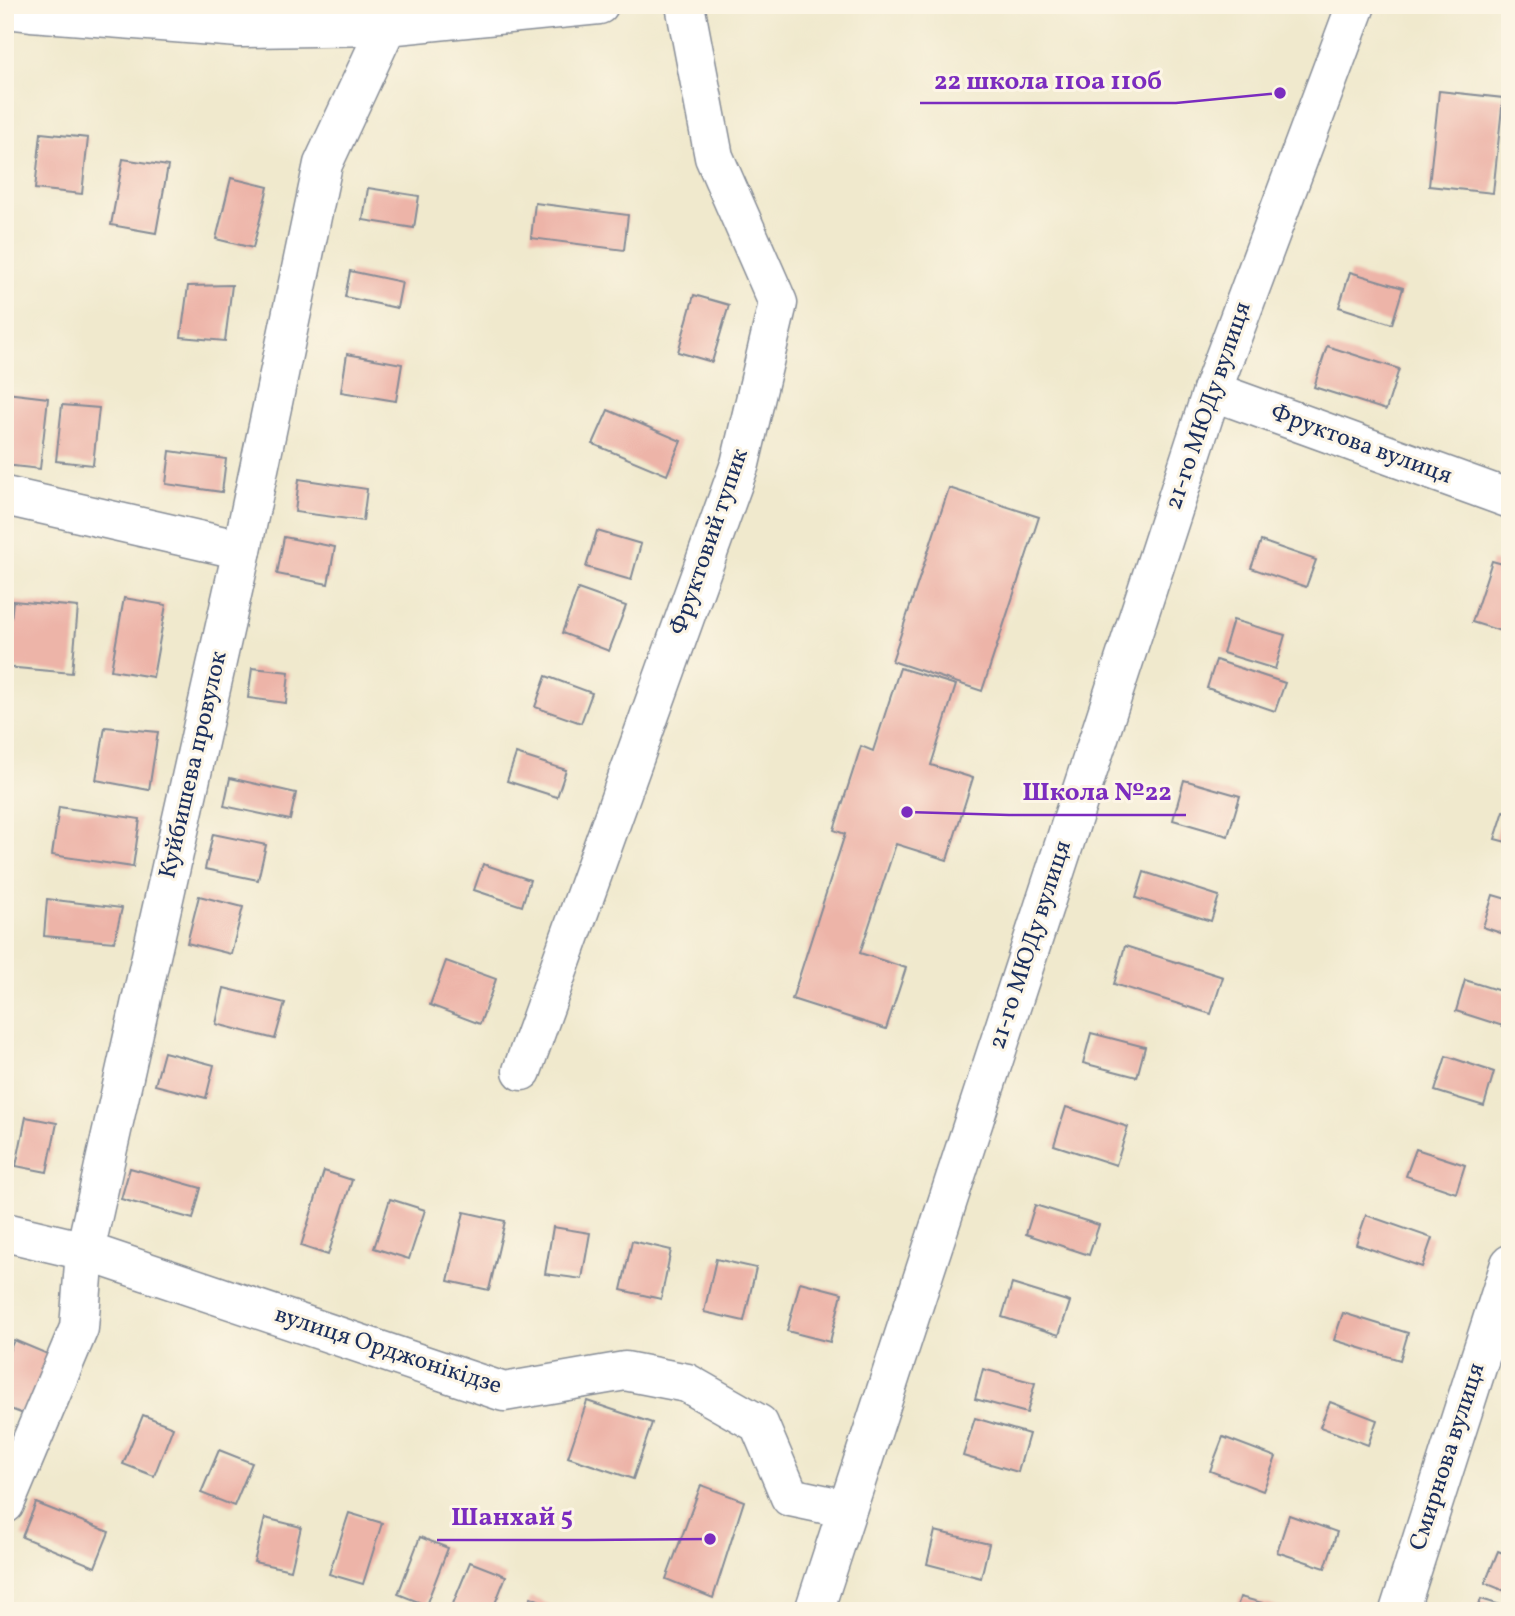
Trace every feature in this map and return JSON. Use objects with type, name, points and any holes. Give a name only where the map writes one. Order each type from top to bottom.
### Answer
[{"type":"street","points":[[5,9],[239,28],[387,26],[599,5]]},
{"type":"street","name":"Фруктовий тупик","points":[[522,1071],[740,464],[778,303],[714,156],[685,5]]},
{"type":"street","name":"21-го МЮДу вулиця","points":[[814,1611],[1212,391],[1356,5]]},
{"type":"street","name":"Куйбишева провулок","points":[[5,1504],[79,1328],[85,1251],[242,550],[323,164],[387,26]]},
{"type":"street","name":"Фруктова вулиця","points":[[1212,391],[1510,499]]},
{"type":"street","points":[[5,496],[242,550]]},
{"type":"street","name":"вулиця Орджонікідзе","points":[[5,1232],[85,1251],[504,1392],[625,1371],[687,1383],[759,1424],[790,1497],[847,1509]]},
{"type":"street","name":"Смирнова вулиця","points":[[1399,1611],[1510,1264]]},
{"type":"building","points":[[1439,91],[1503,98],[1493,193],[1429,186]]},
{"type":"building","points":[[41,133],[88,138],[82,194],[35,189]]},
{"type":"building","points":[[123,159],[168,166],[156,233],[111,225]]},
{"type":"building","points":[[231,178],[268,187],[253,248],[216,239]]},
{"type":"building","points":[[368,188],[419,196],[414,228],[363,220]]},
{"type":"building","points":[[535,203],[628,215],[624,250],[531,238]]},
{"type":"building","points":[[350,271],[402,282],[397,308],[345,297]]},
{"type":"building","points":[[1350,272],[1403,288],[1392,324],[1339,307]]},
{"type":"building","points":[[232,285],[225,341],[181,337],[188,286]]},
{"type":"building","points":[[694,295],[729,305],[712,362],[678,352]]},
{"type":"building","points":[[1327,346],[1399,369],[1386,410],[1314,387]]},
{"type":"building","points":[[347,354],[402,364],[396,401],[341,392]]},
{"type":"building","points":[[6,393],[48,398],[40,469],[5,465]]},
{"type":"building","points":[[62,405],[99,408],[93,465],[56,461]]},
{"type":"building","points":[[608,410],[681,441],[667,475],[593,444]]},
{"type":"building","points":[[170,451],[226,459],[222,492],[166,484]]},
{"type":"building","points":[[299,479],[367,489],[363,521],[295,512]]},
{"type":"building","points":[[949,488],[1039,517],[982,691],[892,661]]},
{"type":"building","points":[[597,531],[641,544],[631,580],[586,567]]},
{"type":"building","points":[[284,537],[335,547],[328,584],[277,574]]},
{"type":"building","points":[[1261,541],[1316,560],[1306,587],[1251,568]]},
{"type":"building","points":[[1492,561],[1510,566],[1510,634],[1472,622]]},
{"type":"building","points":[[578,589],[626,606],[609,651],[562,633]]},
{"type":"building","points":[[124,598],[166,605],[153,677],[111,670]]},
{"type":"building","points":[[13,601],[78,607],[72,673],[6,667]]},
{"type":"building","points":[[1233,620],[1285,635],[1275,669],[1223,653]]},
{"type":"building","points":[[1216,660],[1285,683],[1275,711],[1207,688]]},
{"type":"building","points":[[252,668],[289,672],[286,703],[248,698]]},
{"type":"building","points":[[900,668],[956,685],[931,765],[973,778],[947,860],[896,844],[860,953],[906,968],[886,1029],[792,999],[845,834],[834,830],[861,746],[873,751]]},
{"type":"building","points":[[546,676],[592,693],[581,723],[535,707]]},
{"type":"building","points":[[105,727],[158,732],[149,790],[96,780]]},
{"type":"building","points":[[516,754],[566,770],[557,797],[507,781]]},
{"type":"building","points":[[230,778],[296,793],[290,820],[224,806]]},
{"type":"building","points":[[1184,780],[1240,796],[1228,836],[1173,820]]},
{"type":"building","points":[[59,807],[140,819],[133,867],[52,855]]},
{"type":"building","points":[[1504,811],[1510,813],[1510,843],[1495,839]]},
{"type":"building","points":[[213,834],[266,845],[258,880],[205,869]]},
{"type":"building","points":[[483,864],[530,880],[522,906],[474,890]]},
{"type":"building","points":[[1144,872],[1219,896],[1211,921],[1136,898]]},
{"type":"building","points":[[1493,895],[1510,900],[1510,936],[1483,927]]},
{"type":"building","points":[[199,896],[243,907],[231,954],[187,943]]},
{"type":"building","points":[[47,899],[122,908],[114,942],[44,936]]},
{"type":"building","points":[[1125,946],[1223,977],[1211,1014],[1114,984]]},
{"type":"building","points":[[446,961],[496,979],[480,1024],[430,1005]]},
{"type":"building","points":[[1465,980],[1510,994],[1510,1016],[1506,1027],[1456,1011]]},
{"type":"building","points":[[224,988],[285,1003],[275,1039],[216,1024]]},
{"type":"building","points":[[1091,1033],[1145,1047],[1137,1077],[1083,1063]]},
{"type":"building","points":[[164,1052],[214,1065],[206,1098],[155,1085]]},
{"type":"building","points":[[1446,1056],[1494,1072],[1484,1106],[1435,1091]]},
{"type":"building","points":[[1066,1107],[1128,1127],[1116,1165],[1054,1145]]},
{"type":"building","points":[[26,1117],[57,1123],[47,1172],[16,1166]]},
{"type":"building","points":[[1416,1149],[1465,1165],[1456,1193],[1406,1176]]},
{"type":"building","points":[[130,1168],[201,1188],[193,1219],[121,1199]]},
{"type":"building","points":[[324,1171],[352,1180],[328,1255],[301,1246]]},
{"type":"building","points":[[390,1199],[425,1210],[409,1259],[374,1248]]},
{"type":"building","points":[[1035,1205],[1099,1225],[1089,1255],[1026,1234]]},
{"type":"building","points":[[464,1212],[505,1221],[489,1290],[448,1281]]},
{"type":"building","points":[[1366,1215],[1432,1238],[1422,1267],[1356,1244]]},
{"type":"building","points":[[553,1227],[590,1233],[582,1279],[545,1274]]},
{"type":"building","points":[[632,1241],[671,1250],[661,1299],[621,1290]]},
{"type":"building","points":[[716,1259],[756,1268],[744,1321],[704,1312]]},
{"type":"building","points":[[800,1282],[842,1293],[830,1342],[787,1331]]},
{"type":"building","points":[[1012,1284],[1070,1302],[1059,1335],[1002,1317]]},
{"type":"building","points":[[1343,1313],[1408,1333],[1400,1360],[1334,1340]]},
{"type":"building","points":[[14,1340],[50,1355],[26,1415],[5,1407],[5,1360]]},
{"type":"building","points":[[983,1369],[1035,1383],[1027,1413],[975,1399]]},
{"type":"building","points":[[587,1401],[652,1423],[633,1479],[568,1457]]},
{"type":"building","points":[[1330,1402],[1377,1420],[1368,1445],[1320,1427]]},
{"type":"building","points":[[143,1415],[173,1427],[154,1476],[123,1464]]},
{"type":"building","points":[[975,1418],[1029,1434],[1018,1472],[963,1456]]},
{"type":"building","points":[[1223,1437],[1276,1457],[1263,1491],[1210,1471]]},
{"type":"building","points":[[219,1450],[252,1463],[234,1506],[201,1493]]},
{"type":"building","points":[[701,1485],[744,1501],[713,1598],[666,1579]]},
{"type":"building","points":[[36,1503],[109,1532],[95,1567],[22,1537]]},
{"type":"building","points":[[349,1513],[382,1523],[363,1584],[329,1574]]},
{"type":"building","points":[[1289,1515],[1337,1532],[1325,1568],[1277,1552]]},
{"type":"building","points":[[265,1518],[301,1527],[291,1570],[254,1562]]},
{"type":"building","points":[[935,1531],[989,1544],[981,1578],[927,1564]]},
{"type":"building","points":[[420,1537],[448,1548],[426,1605],[398,1594]]},
{"type":"building","points":[[1498,1551],[1510,1556],[1510,1593],[1485,1583]]},
{"type":"building","points":[[470,1562],[506,1576],[492,1611],[450,1611]]},
{"type":"building","points":[[531,1597],[564,1611],[525,1611]]},
{"type":"building","points":[[1240,1597],[1288,1610],[1236,1611]]},
{"type":"building","points":[[1481,1599],[1510,1608],[1510,1611],[1477,1611]]},
{"type":"place","name":"22 школа 110а 110б","points":[[1280,93]]},
{"type":"place","name":"Школа №22","points":[[907,812]]},
{"type":"place","name":"Шанхай 5","points":[[710,1539]]}]
